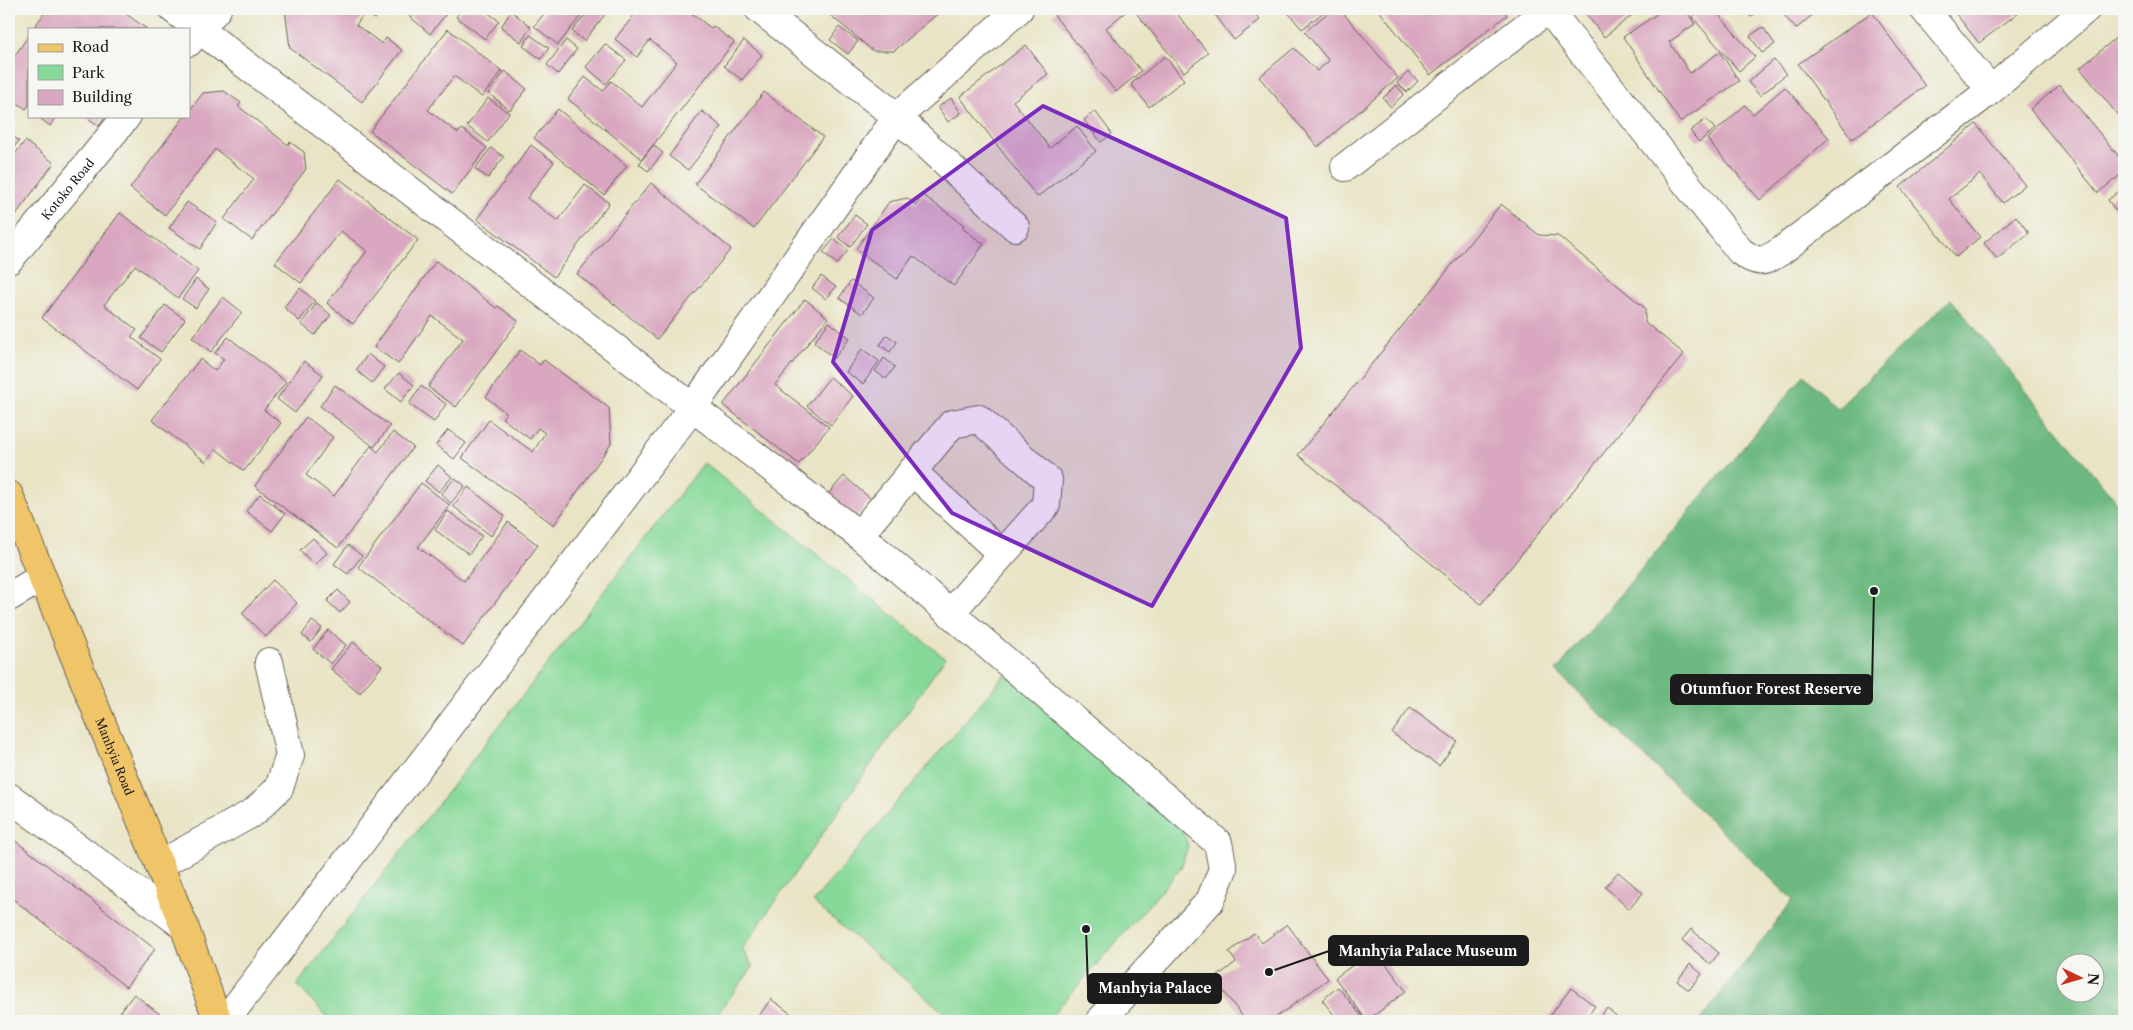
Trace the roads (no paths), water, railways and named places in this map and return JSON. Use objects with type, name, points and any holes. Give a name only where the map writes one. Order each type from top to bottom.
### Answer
[{"type":"main road","name":"Manhyia Road","points":[[9,495],[41,578],[184,926],[218,1021]]},
{"type":"street","points":[[173,9],[202,26],[860,535],[1218,843],[1223,869],[1210,901],[1100,1021]]},
{"type":"street","points":[[759,9],[897,117],[1015,227]]},
{"type":"street","points":[[225,1021],[693,407],[897,117],[1019,9]]},
{"type":"street","points":[[1345,167],[1548,9],[1740,251],[1753,260],[1767,260],[1991,90],[2086,9]]},
{"type":"street","points":[[1924,9],[1991,90]]},
{"type":"street","name":"Kotoko Road","points":[[9,260],[125,118]]},
{"type":"street","points":[[860,535],[952,424],[979,419],[1048,480],[1046,505],[951,612]]},
{"type":"street","points":[[912,471],[1002,554]]},
{"type":"street","points":[[9,597],[41,578]]},
{"type":"street","points":[[159,865],[254,812],[279,788],[290,755],[269,662]]},
{"type":"street","points":[[9,797],[184,926]]},
{"type":"place","name":"Otumfuor Forest Reserve","points":[[1874,591]]},
{"type":"place","name":"Manhyia Palace","points":[[1086,929]]},
{"type":"place","name":"Manhyia Palace Museum","points":[[1269,972]]}]
